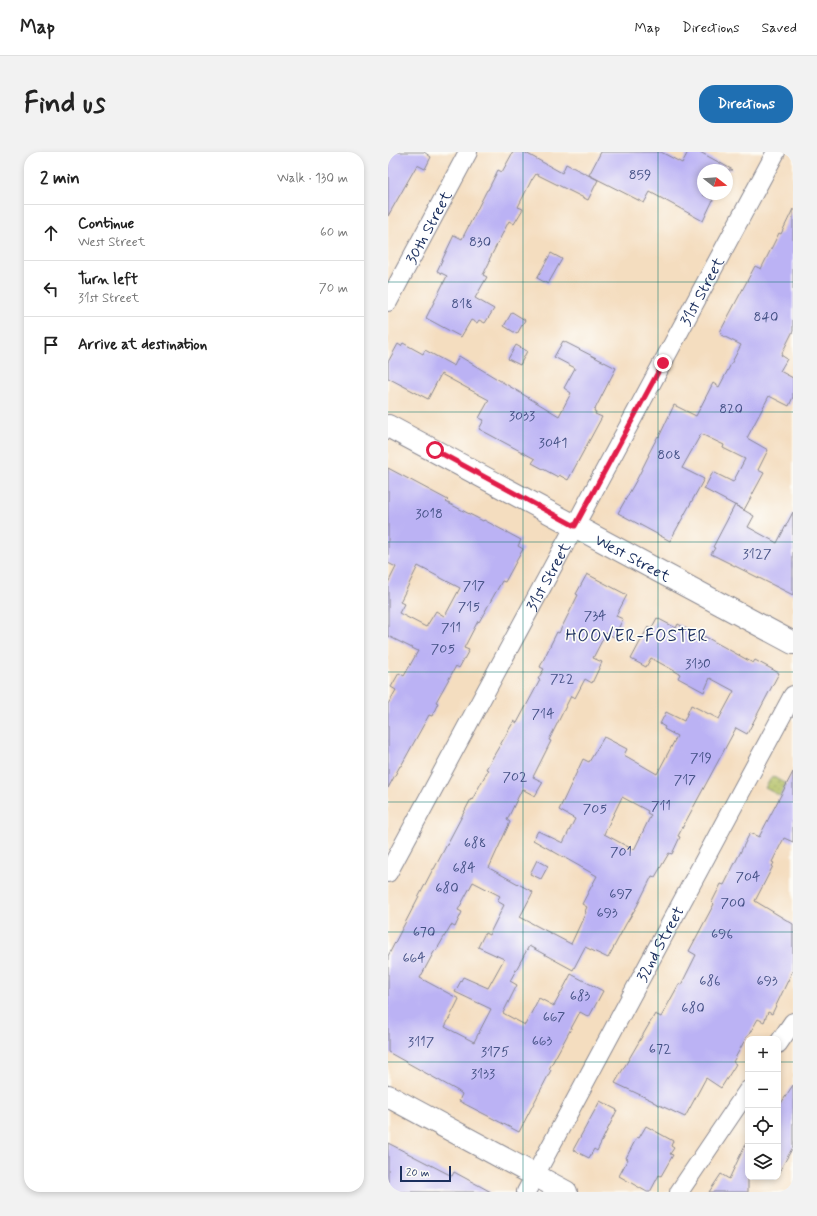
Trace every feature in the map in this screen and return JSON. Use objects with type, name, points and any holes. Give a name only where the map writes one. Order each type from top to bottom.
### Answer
[{"type":"street","name":"30th Street","points":[[388,302],[468,152]]},
{"type":"street","name":"31st Street","points":[[388,873],[776,152]]},
{"type":"street","name":"West Street","points":[[388,426],[793,643]]},
{"type":"street","name":"32nd Street","points":[[530,1184],[793,695]]},
{"type":"street","points":[[781,1040],[793,1022]]},
{"type":"street","points":[[679,1192],[745,1094]]},
{"type":"street","points":[[388,1096],[530,1184],[566,1192]]},
{"type":"green space","points":[[772,776],[786,784],[781,794],[793,801],[793,803],[765,788]]},
{"type":"building","points":[[388,152],[424,152],[431,157],[425,169],[417,165],[388,216]]},
{"type":"building","points":[[513,152],[524,152],[562,173],[566,164],[598,180],[588,200],[536,174],[518,207],[523,209],[514,224],[509,221],[489,260],[490,261],[483,275],[487,277],[475,298],[494,309],[485,323],[479,320],[477,323],[471,320],[461,337],[426,318],[447,276],[437,271],[454,235],[462,239],[498,170],[502,172]]},
{"type":"building","points":[[601,152],[661,152],[682,163],[688,152],[700,152],[722,164],[697,164],[697,200],[713,200],[703,221],[650,192],[644,203],[589,175]]},
{"type":"building","points":[[793,209],[793,331],[781,355],[787,359],[780,371],[793,378],[793,397],[789,406],[769,396],[747,438],[768,450],[758,470],[764,473],[744,510],[704,489],[713,472],[733,482],[745,459],[723,448],[724,445],[701,434],[682,468],[704,479],[670,541],[618,513],[658,436],[659,437],[674,405],[696,416],[713,383],[719,387],[741,345],[721,335],[722,333],[720,332],[755,266],[761,269]]},
{"type":"building","points":[[551,253],[562,259],[548,284],[537,278]]},
{"type":"building","points":[[512,312],[525,320],[517,334],[504,326]]},
{"type":"building","points":[[563,341],[616,368],[594,411],[596,412],[595,414],[602,417],[568,480],[559,475],[558,477],[532,463],[535,459],[479,429],[484,420],[479,418],[489,400],[441,374],[428,399],[388,378],[388,362],[398,344],[401,346],[403,343],[423,354],[425,350],[454,366],[459,356],[559,416],[571,393],[564,388],[575,368],[554,357]]},
{"type":"building","points":[[516,345],[527,351],[520,365],[508,359]]},
{"type":"building","points":[[388,468],[448,500],[446,502],[521,540],[518,546],[523,549],[505,582],[502,581],[479,622],[478,621],[464,648],[469,650],[459,668],[456,666],[436,702],[438,703],[432,716],[429,715],[388,788],[388,704],[396,690],[391,687],[399,673],[404,676],[418,651],[388,636],[388,583],[396,567],[388,563]],"holes":[[[418,566],[460,588],[446,614],[444,616],[436,611],[426,627],[399,613],[404,604],[400,602]]]},
{"type":"building","points":[[735,505],[754,516],[748,527],[777,543],[793,512],[793,595],[711,554],[715,548],[713,547]]},
{"type":"building","points":[[587,574],[627,595],[616,616],[623,619],[614,637],[606,633],[593,658],[602,662],[592,683],[585,679],[575,698],[571,696],[549,740],[551,741],[533,777],[543,782],[535,796],[522,789],[507,820],[510,822],[489,868],[533,892],[520,917],[571,944],[586,912],[587,907],[582,904],[597,876],[533,840],[538,831],[563,843],[575,819],[559,810],[583,759],[589,762],[604,737],[627,749],[624,755],[657,774],[677,736],[664,729],[665,727],[660,724],[666,712],[684,721],[691,705],[719,719],[734,691],[710,678],[704,692],[678,678],[680,674],[651,658],[646,667],[631,659],[648,627],[651,629],[657,618],[676,628],[678,624],[703,638],[704,636],[753,663],[755,660],[779,673],[747,734],[736,728],[678,836],[680,837],[672,854],[669,853],[655,877],[652,876],[608,958],[585,947],[573,970],[529,946],[510,981],[517,985],[503,1013],[525,1025],[539,998],[554,1006],[571,974],[603,991],[589,1017],[580,1012],[549,1069],[551,1070],[519,1132],[459,1101],[462,1094],[458,1091],[388,1052],[388,956],[433,869],[488,770],[486,769],[514,721],[517,723],[540,680],[538,679],[544,669],[540,667],[557,632],[559,633],[578,595],[576,594]],"holes":[[[622,797],[648,811],[647,813],[651,815],[634,850],[604,834]],[[473,882],[500,896],[497,901],[504,905],[489,935],[485,933],[478,947],[504,959],[488,988],[463,977],[455,992],[491,1009],[474,1042],[445,1027],[459,999],[420,978],[451,925],[455,927],[462,912],[458,910]]]},
{"type":"building","points":[[793,772],[793,842],[784,838],[772,862],[774,863],[773,866],[755,901],[793,924],[793,970],[772,1014],[768,1012],[764,1022],[758,1019],[748,1036],[745,1036],[745,1040],[733,1062],[736,1064],[721,1088],[706,1078],[685,1117],[615,1083],[655,1014],[661,1017],[679,984],[681,985],[696,955],[689,951],[714,904],[712,902],[721,884],[724,885],[750,833],[759,837]]},
{"type":"building","points":[[537,860],[548,866],[541,879],[530,874]]},
{"type":"building","points":[[793,1085],[793,1147],[781,1169],[781,1108],[781,1103]]},
{"type":"building","points":[[600,1101],[617,1110],[597,1151],[594,1149],[589,1158],[573,1150]]},
{"type":"building","points":[[646,1126],[673,1141],[671,1146],[674,1148],[670,1154],[673,1155],[661,1176],[659,1175],[650,1192],[647,1192],[619,1176],[637,1137],[639,1138]]},
{"type":"building","points":[[388,1143],[452,1176],[454,1172],[491,1192],[388,1192]]},
{"type":"building","points":[[745,1145],[745,1180],[748,1180],[748,1192],[709,1192],[721,1174],[729,1179]]},
{"type":"district","name":"HOOVER-FOSTER","points":[[637,635]]},
{"type":"route","points":[[435,450],[575,526],[663,363]]}]
